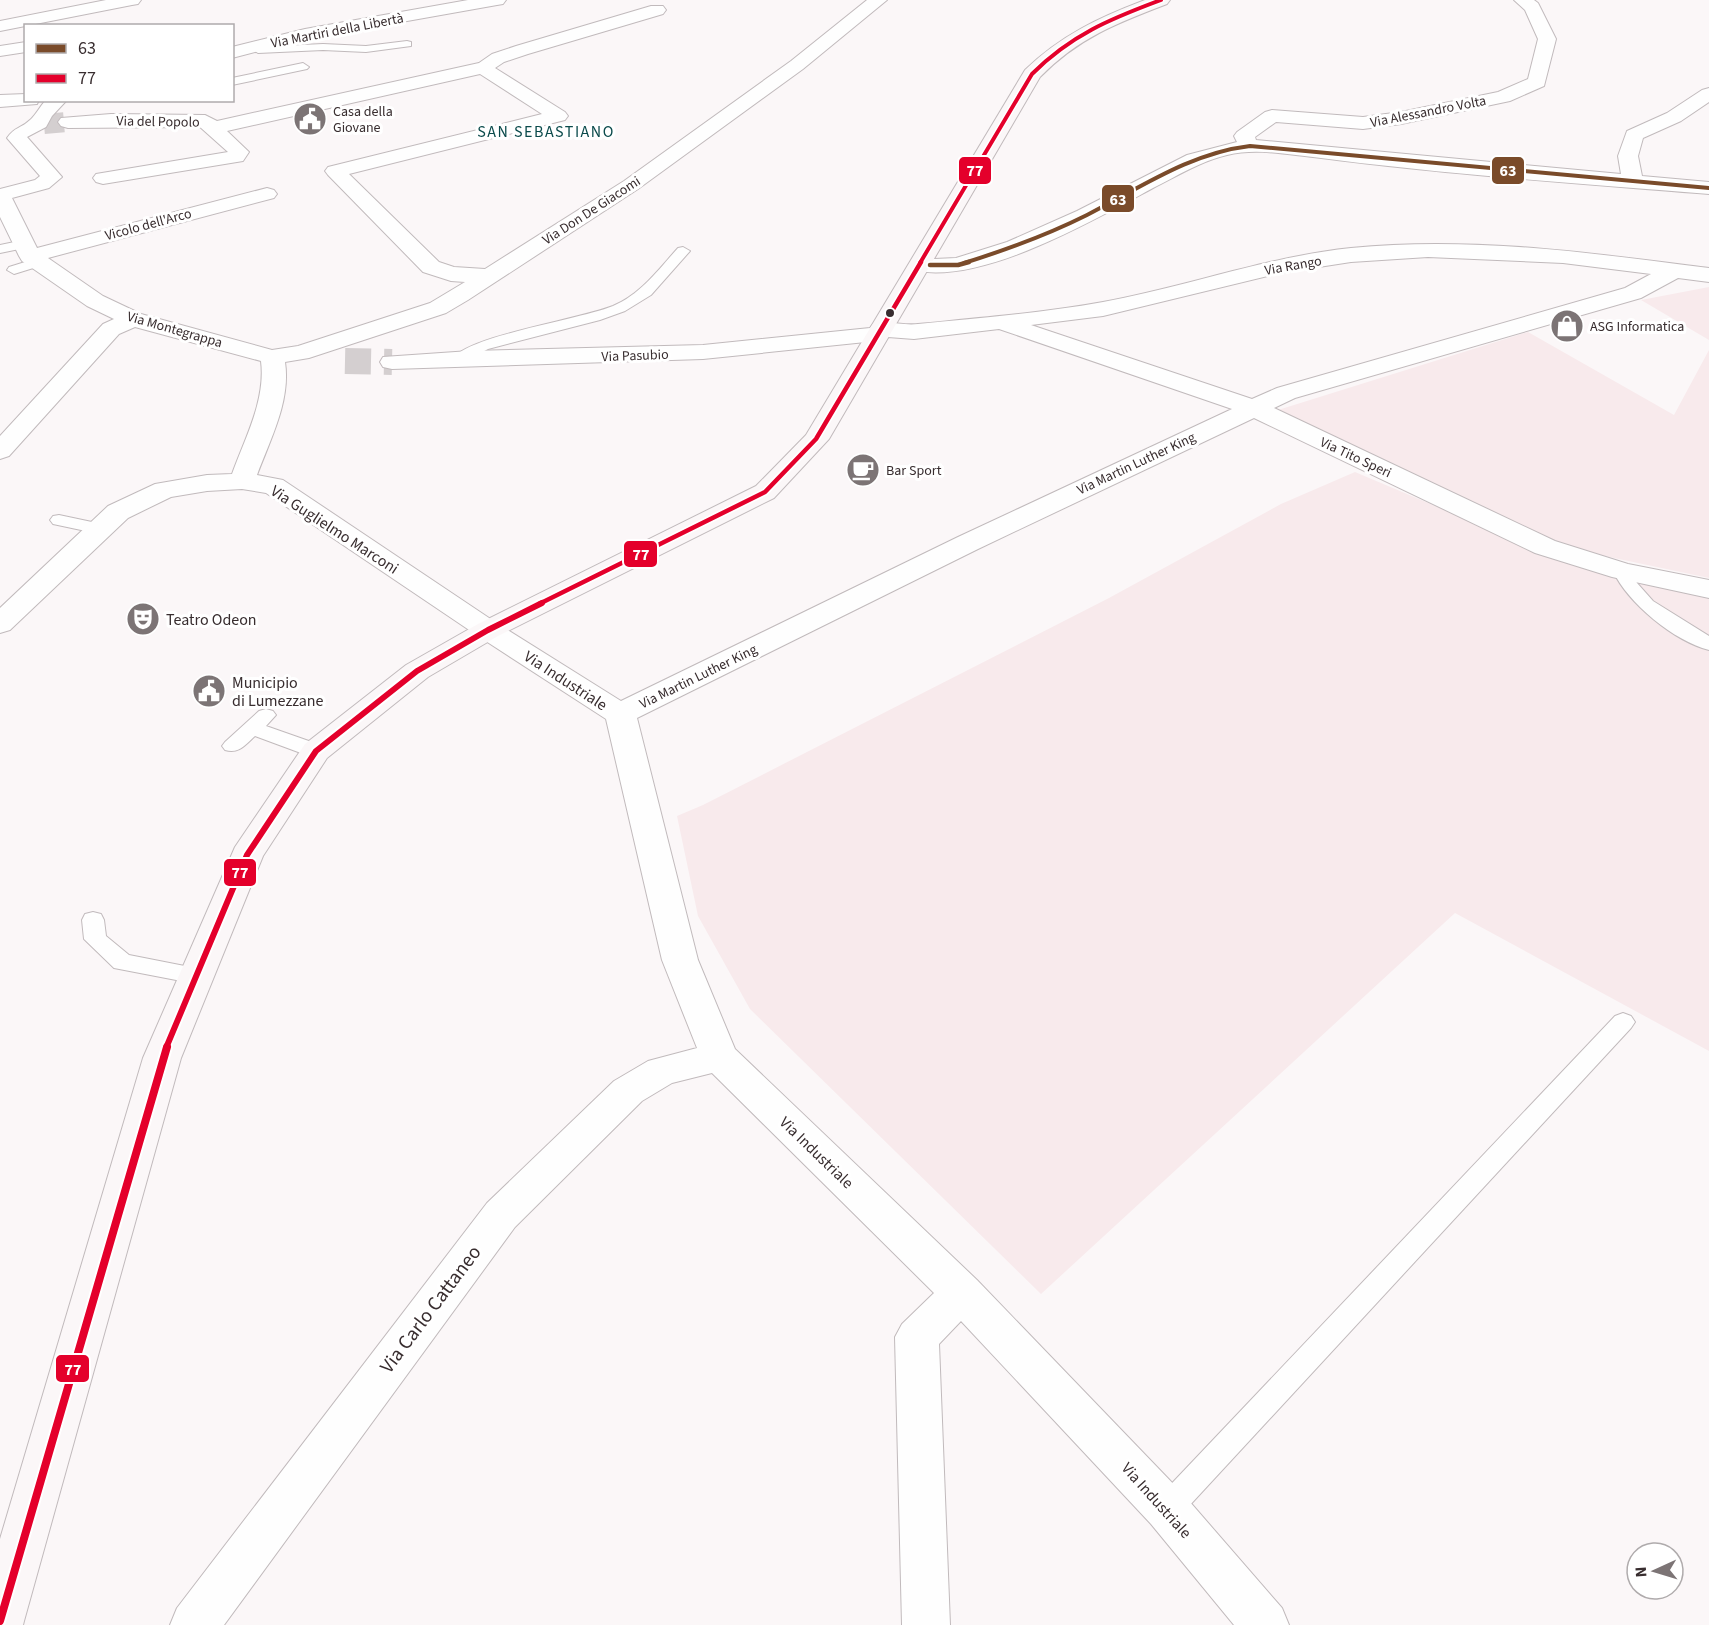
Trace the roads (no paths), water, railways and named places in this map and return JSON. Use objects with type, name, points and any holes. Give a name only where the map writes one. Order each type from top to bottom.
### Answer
[{"type":"main road","points":[[0,1622],[162,1058],[247,855],[316,751],[417,671],[488,630],[765,492],[816,439],[921,266],[1032,74],[1052,51],[1080,32],[1161,0]]},
{"type":"street","points":[[0,26],[132,0]]},
{"type":"street","points":[[109,23],[149,0]]},
{"type":"street","name":"Via Martiri della Libertà","points":[[234,52],[304,34],[404,13],[497,0]]},
{"type":"street","name":"Via Don De Giacomi","points":[[272,357],[301,353],[438,308],[631,185],[797,65],[878,0]]},
{"type":"street","name":"Via Alessandro Volta","points":[[1250,146],[1244,136],[1272,116],[1363,123],[1401,118],[1503,97],[1537,82],[1547,39],[1532,7],[1523,0]]},
{"type":"street","points":[[213,128],[485,67],[498,58],[522,50],[657,10]]},
{"type":"street","points":[[0,51],[24,47]]},
{"type":"street","points":[[485,67],[488,72],[558,116],[335,171],[431,267],[451,274],[488,276]]},
{"type":"street","points":[[1633,183],[1628,156],[1634,135],[1674,117],[1709,94]]},
{"type":"street","points":[[0,101],[24,100]]},
{"type":"street","points":[[0,196],[42,184],[52,177],[17,138],[20,133],[41,124],[44,113],[56,102]]},
{"type":"street","name":"Via del Popolo","points":[[68,122],[206,121],[239,152],[236,157],[103,178]]},
{"type":"street","points":[[921,266],[958,265],[1015,248],[1085,216],[1194,159],[1225,149],[1250,146],[1281,147],[1408,162],[1633,183],[1709,188]]},
{"type":"street","name":"Vicolo dell'Arco","points":[[26,258],[267,194]]},
{"type":"street","name":"Via Montegrappa","points":[[0,196],[26,258],[95,301],[133,319],[272,357]]},
{"type":"street","name":"Via Rango","points":[[879,332],[914,332],[1104,309],[1280,266],[1351,255],[1428,250],[1563,256],[1709,275]]},
{"type":"street","name":"Via Martin Luther King","points":[[620,714],[979,538],[1286,393],[1633,293],[1674,271]]},
{"type":"street","points":[[0,451],[111,329],[133,319]]},
{"type":"street","name":"Via Tito Speri","points":[[1002,323],[1252,408],[1545,547],[1622,571],[1709,589]]},
{"type":"street","name":"Via Pasubio","points":[[392,362],[705,351],[879,332]]},
{"type":"street","points":[[301,353],[314,359],[345,361]]},
{"type":"street","points":[[242,481],[267,414],[275,378],[272,357]]},
{"type":"street","name":"Via Guglielmo Marconi","points":[[0,624],[118,512],[164,490],[207,483],[242,481],[274,486],[488,630]]},
{"type":"street","name":"Via Industriale","points":[[488,630],[620,714],[680,960],[719,1057],[962,1293],[1167,1509],[1265,1625]]},
{"type":"street","name":"Via Carlo Cattaneo","points":[[194,1625],[501,1215],[628,1091],[662,1071],[719,1057]]},
{"type":"street","points":[[926,1625],[917,1336],[962,1293]]},
{"type":"lane","points":[[253,46],[258,50],[300,50],[323,47],[366,49],[407,44]]},
{"type":"lane","points":[[234,82],[303,67]]},
{"type":"lane","points":[[0,249],[26,258]]},
{"type":"lane","points":[[460,359],[483,346],[595,317],[620,308],[646,292],[683,251]]},
{"type":"lane","points":[[60,520],[100,529]]},
{"type":"lane","points":[[1622,571],[1628,587],[1665,617],[1709,644]]},
{"type":"lane","points":[[232,746],[260,722],[316,751]]},
{"type":"lane","points":[[93,920],[95,939],[122,962],[196,976]]},
{"type":"lane","points":[[1167,1509],[1623,1022]]},
{"type":"tunnel","points":[[44,124],[68,122]]},
{"type":"tunnel","points":[[345,361],[392,362]]},
{"type":"place","name":"Casa della Giovane","points":[[310,119]]},
{"type":"place","name":"ASG Informatica","points":[[1567,326]]},
{"type":"place","name":"Bar Sport","points":[[863,470]]},
{"type":"place","name":"Teatro Odeon","points":[[143,619]]},
{"type":"place","name":"Municipio di Lumezzane","points":[[209,691]]},
{"type":"district","name":"SAN SEBASTIANO","points":[[546,131]]}]
